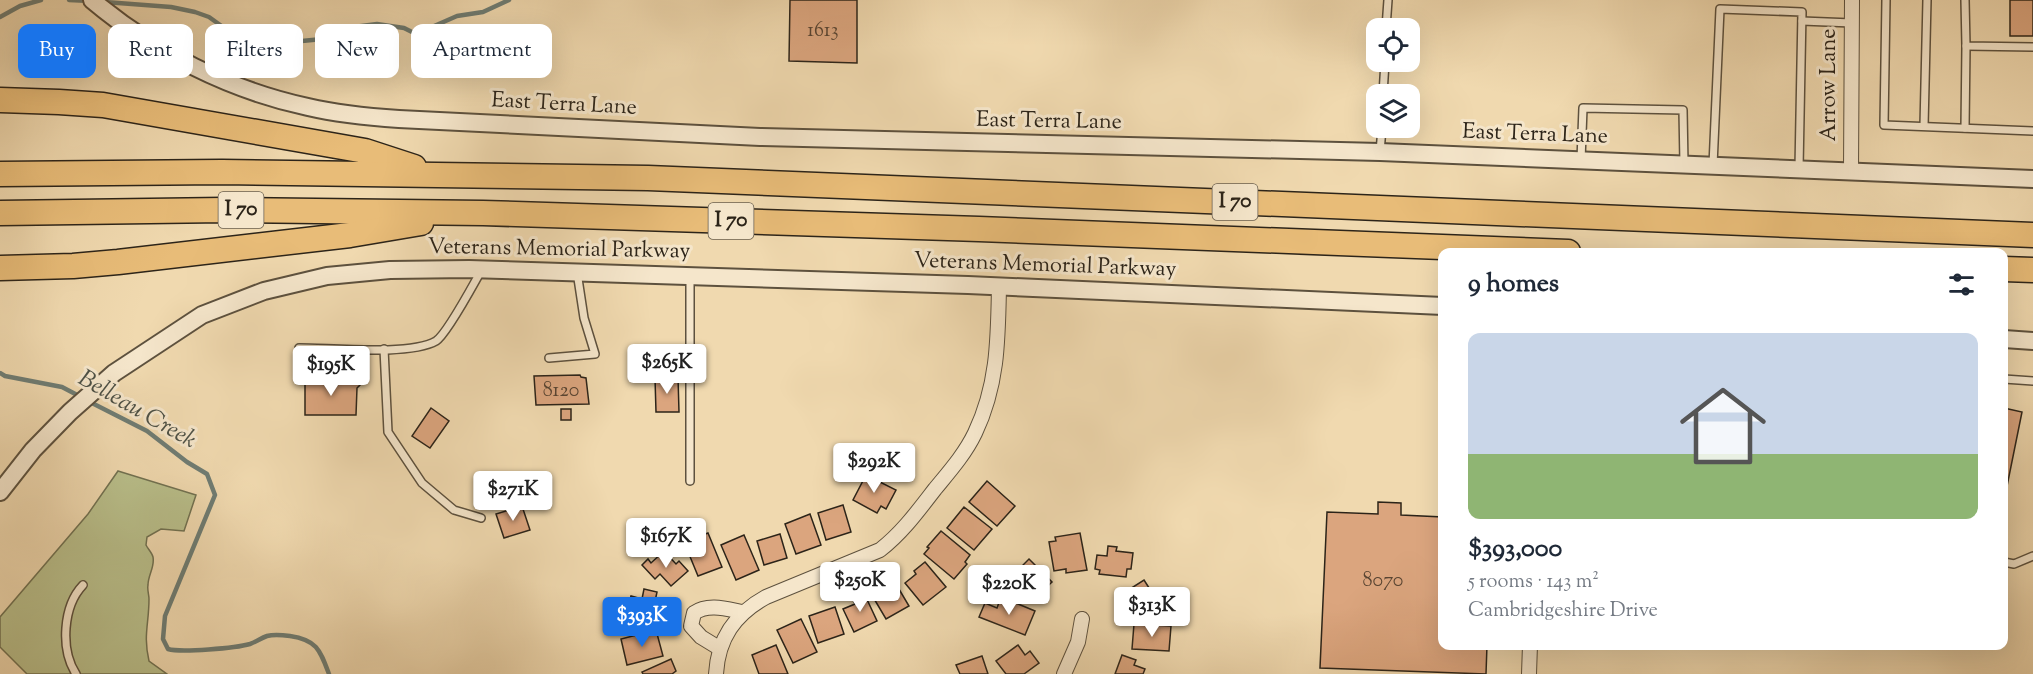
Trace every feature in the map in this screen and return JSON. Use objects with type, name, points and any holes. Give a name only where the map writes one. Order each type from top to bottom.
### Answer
[{"type":"highway","points":[[7,100],[103,105],[365,151],[436,174]]},
{"type":"highway","name":"I 70","points":[[0,174],[222,172],[648,178],[2033,235]]},
{"type":"highway","name":"I 70","points":[[0,213],[224,210],[483,213],[967,228],[1468,248]]},
{"type":"highway","points":[[3,268],[118,262],[350,236],[483,213]]},
{"type":"highway","points":[[2008,269],[2033,270]]},
{"type":"street","name":"East Terra Lane","points":[[92,0],[135,33],[186,63],[226,82],[307,107],[351,115],[760,137],[1380,152],[2033,179]]},
{"type":"street","name":"Arrow Lane","points":[[1851,170],[1852,0]]},
{"type":"street","name":"Veterans Memorial Parkway","points":[[0,492],[33,450],[70,412],[114,373],[202,315],[264,291],[327,276],[380,271],[482,269],[999,286],[1438,306]]},
{"type":"street","points":[[716,674],[719,648],[742,612],[766,597],[879,550],[894,539],[958,460],[974,435],[987,405],[995,373],[999,286]]},
{"type":"street","points":[[2008,339],[2033,341]]},
{"type":"street","points":[[719,648],[701,638],[692,626],[694,613],[714,608],[742,612]]},
{"type":"street","points":[[1064,674],[1078,642],[1082,619]]},
{"type":"street","points":[[1529,674],[1530,650]]},
{"type":"lane","points":[[1387,18],[1388,0]]},
{"type":"lane","points":[[1886,0],[1884,125],[2033,131]]},
{"type":"lane","points":[[1924,126],[1927,0]]},
{"type":"lane","points":[[1965,0],[1965,128]]},
{"type":"lane","points":[[1713,165],[1720,9],[1802,12],[1799,168]]},
{"type":"lane","points":[[1802,21],[1852,23]]},
{"type":"lane","points":[[1966,46],[2033,47]]},
{"type":"lane","points":[[1581,160],[1583,108],[1683,110],[1684,164]]},
{"type":"lane","points":[[1380,152],[1381,138]]},
{"type":"lane","points":[[299,348],[402,350],[437,340],[463,304],[482,269]]},
{"type":"lane","points":[[549,358],[595,354],[584,318],[577,272]]},
{"type":"lane","points":[[690,276],[690,481]]},
{"type":"lane","points":[[384,350],[388,432],[422,483],[454,510],[480,518]]},
{"type":"lane","points":[[2008,379],[2033,381]]},
{"type":"lane","points":[[2008,563],[2014,564],[2033,556]]},
{"type":"lane","points":[[76,674],[67,647],[66,625],[78,590],[83,585]]},
{"type":"green space","points":[[118,471],[196,495],[184,531],[161,529],[147,537],[146,545],[153,561],[148,581],[147,652],[149,661],[167,674],[27,674],[0,647],[0,617],[88,514]]},
{"type":"building","points":[[790,0],[857,0],[857,63],[789,61]]},
{"type":"building","points":[[2010,0],[2033,0],[2033,36],[2010,36]]},
{"type":"building","points":[[580,375],[586,378],[589,404],[536,405],[534,376]]},
{"type":"building","points":[[352,377],[360,385],[357,388],[356,415],[305,415],[305,379],[349,379]]},
{"type":"building","points":[[678,377],[679,412],[656,412],[655,378]]},
{"type":"building","points":[[431,408],[449,421],[430,448],[412,436]]},
{"type":"building","points":[[561,409],[571,409],[571,420],[561,420]]},
{"type":"building","points":[[2008,409],[2022,412],[2008,481]]},
{"type":"building","points":[[866,475],[896,490],[886,509],[881,506],[877,513],[853,500]]},
{"type":"building","points":[[987,481],[1015,506],[997,526],[969,502]]},
{"type":"building","points":[[1378,502],[1401,503],[1401,515],[1438,517],[1438,650],[1487,650],[1486,674],[1320,668],[1327,512],[1378,514]]},
{"type":"building","points":[[843,505],[851,532],[826,540],[818,513]]},
{"type":"building","points":[[522,506],[530,530],[504,538],[496,514]]},
{"type":"building","points":[[964,507],[992,529],[974,550],[947,528]]},
{"type":"building","points":[[810,514],[821,545],[796,554],[785,524]]},
{"type":"building","points":[[941,531],[970,555],[965,562],[967,564],[954,579],[924,554]]},
{"type":"building","points":[[708,533],[722,567],[698,576],[684,542]]},
{"type":"building","points":[[1080,533],[1087,570],[1066,573],[1066,569],[1054,571],[1049,542],[1056,541],[1055,537]]},
{"type":"building","points":[[780,534],[787,558],[764,565],[757,541]]},
{"type":"building","points":[[744,535],[759,570],[736,580],[721,545]]},
{"type":"building","points":[[1108,546],[1117,547],[1116,551],[1133,553],[1131,569],[1127,569],[1126,577],[1099,574],[1100,570],[1095,569],[1097,555],[1107,556]]},
{"type":"building","points":[[664,551],[676,564],[679,561],[688,571],[671,586],[660,574],[655,579],[642,565],[648,559],[651,563]]},
{"type":"building","points":[[1029,559],[1052,582],[1037,596],[1033,592],[1025,600],[1010,584],[1007,587],[1004,584]]},
{"type":"building","points":[[925,562],[946,587],[923,605],[905,583]]},
{"type":"building","points":[[893,579],[909,606],[886,619],[873,597],[885,591],[882,585]]},
{"type":"building","points":[[1144,580],[1158,602],[1135,616],[1122,594]]},
{"type":"building","points":[[644,589],[657,592],[651,620],[627,615],[628,607],[619,605],[620,600],[629,602],[631,596],[642,599]]},
{"type":"building","points":[[864,593],[877,621],[854,632],[843,609],[855,604],[852,598]]},
{"type":"building","points":[[1001,597],[1035,611],[1025,635],[979,617],[985,603],[997,608]]},
{"type":"building","points":[[835,607],[844,634],[818,643],[809,616]]},
{"type":"building","points":[[801,619],[817,652],[793,663],[777,630]]},
{"type":"building","points":[[1134,624],[1171,626],[1169,651],[1132,649]]},
{"type":"building","points":[[656,630],[663,656],[627,665],[621,639]]},
{"type":"building","points":[[776,645],[788,674],[759,674],[752,655]]},
{"type":"building","points":[[1018,645],[1025,655],[1030,651],[1039,663],[1024,674],[1006,674],[996,661]]},
{"type":"building","points":[[1122,655],[1136,660],[1134,665],[1145,669],[1143,674],[1115,674]]},
{"type":"building","points":[[982,656],[988,674],[960,674],[956,665]]},
{"type":"building","points":[[671,659],[676,671],[672,674],[643,674],[642,672]]},
{"type":"waterway","name":"Belleau Creek","points":[[0,17],[20,6],[41,0]]},
{"type":"waterway","name":"Belleau Creek","points":[[69,0],[90,1]]},
{"type":"waterway","name":"Belleau Creek","points":[[105,2],[171,7],[209,17],[227,30],[245,36],[275,34],[302,41],[322,39],[346,28],[377,24],[404,28],[416,34],[457,16],[483,12],[509,0]]},
{"type":"waterway","name":"Belleau Creek","points":[[0,373],[5,376],[62,387],[81,397]]},
{"type":"waterway","name":"Belleau Creek","points":[[88,401],[147,431],[187,462],[207,474],[215,495],[165,616],[163,639],[168,649],[221,648],[250,644],[270,635],[290,636],[312,643],[320,652],[329,674]]}]
